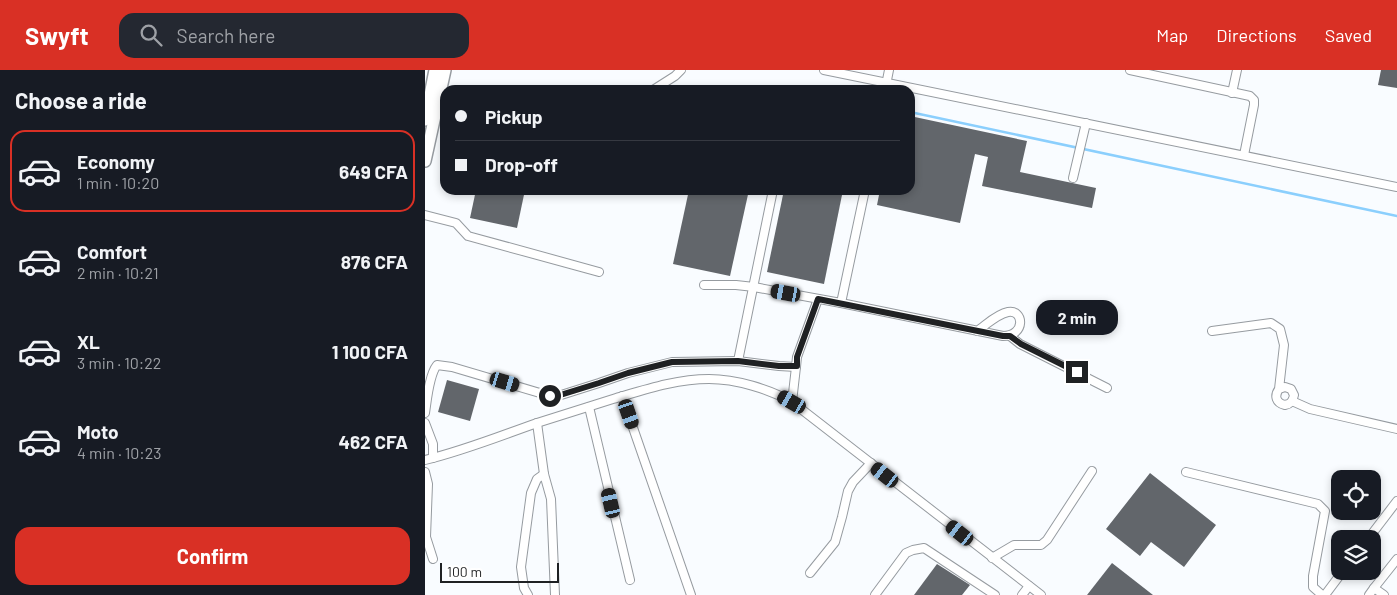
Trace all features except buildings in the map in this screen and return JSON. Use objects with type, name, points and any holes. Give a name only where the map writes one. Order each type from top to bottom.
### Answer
[{"type":"highway","points":[[425,117],[435,70]]},
{"type":"highway","points":[[442,85],[445,70]]},
{"type":"highway","points":[[425,161],[440,93]]},
{"type":"street","points":[[661,85],[681,70]]},
{"type":"street","points":[[824,70],[882,85]]},
{"type":"street","points":[[886,85],[889,70]]},
{"type":"street","points":[[1130,70],[1249,96],[1254,100],[1254,105],[1244,155]]},
{"type":"street","points":[[1232,93],[1237,70]]},
{"type":"street","points":[[915,91],[1086,123],[1397,187]]},
{"type":"street","points":[[1073,178],[1086,123]]},
{"type":"street","points":[[738,361],[772,195]]},
{"type":"street","points":[[841,303],[864,195]]},
{"type":"street","points":[[425,215],[456,223],[468,236],[599,272]]},
{"type":"street","points":[[704,285],[754,287],[841,303],[977,331],[1003,336],[1010,336],[1016,333],[1020,323],[1018,314],[1014,312],[1005,313],[977,331]]},
{"type":"street","points":[[792,402],[797,357],[818,299]]},
{"type":"street","points":[[1213,331],[1271,323],[1280,329],[1284,345],[1279,389],[1276,393],[1276,397],[1281,404],[1285,405],[1292,402],[1310,409],[1397,428]]},
{"type":"street","points":[[1010,336],[1021,344],[1107,388]]},
{"type":"street","points":[[425,413],[430,386],[437,365],[452,367],[550,396],[557,396],[628,373],[672,362],[738,361],[779,366],[797,366]]},
{"type":"street","points":[[429,459],[483,443],[537,423],[622,396],[674,382],[710,379],[743,383],[781,396],[792,402],[1041,595]]},
{"type":"street","points":[[1279,389],[1285,387],[1291,389],[1294,395],[1292,402]]},
{"type":"street","points":[[622,396],[691,595]]},
{"type":"street","points":[[589,407],[630,580]]},
{"type":"street","points":[[425,423],[433,444],[429,459]]},
{"type":"street","points":[[537,423],[544,474],[551,499],[555,595]]},
{"type":"street","points":[[810,573],[835,542],[848,491],[853,482],[871,464]]},
{"type":"street","points":[[992,558],[1014,545],[1041,545],[1047,540],[1092,471]]},
{"type":"street","points":[[425,472],[428,484],[426,537],[433,560]]},
{"type":"street","points":[[1186,472],[1318,504],[1325,511],[1313,576],[1313,587],[1323,595],[1336,580]]},
{"type":"street","points":[[528,595],[524,588],[521,567],[531,493],[537,479],[544,474]]},
{"type":"street","points":[[1375,530],[1397,501]]},
{"type":"street","points":[[875,595],[906,553],[925,548],[995,595]]},
{"type":"street","points":[[1369,595],[1397,559]]},
{"type":"street","points":[[1022,595],[1029,586]]},
{"type":"street","points":[[1374,588],[1384,595]]},
{"type":"waterway","points":[[915,113],[1397,216]]},
{"type":"route","points":[[550,396],[557,396],[628,373],[672,362],[708,360],[797,366],[797,357],[818,299],[1010,336],[1021,344],[1077,372]]}]
